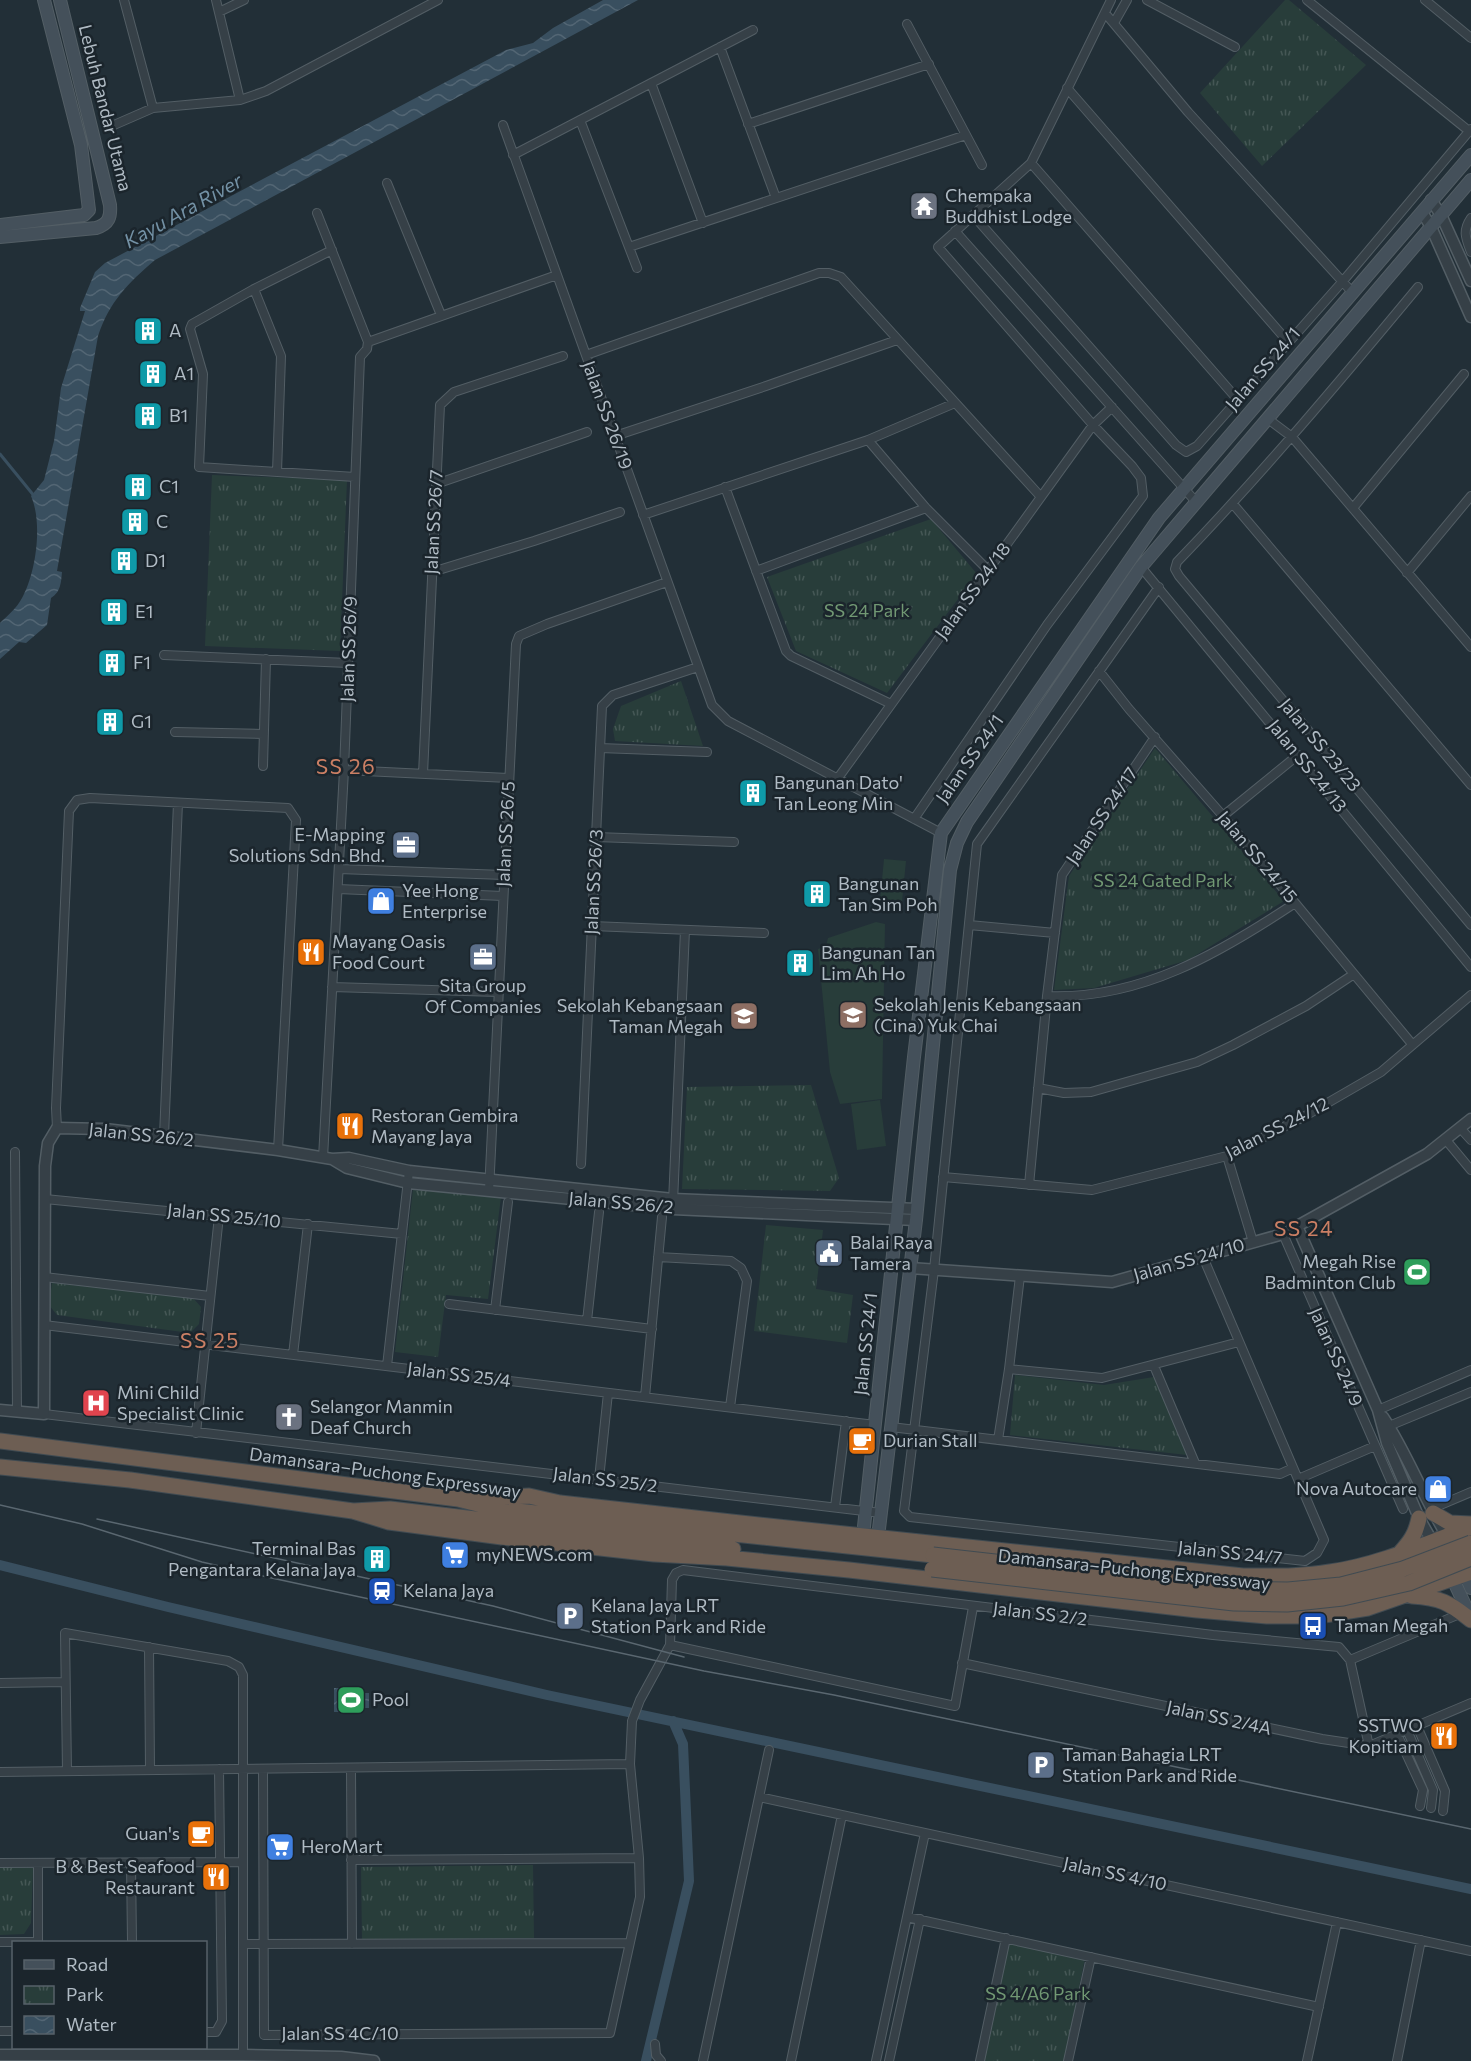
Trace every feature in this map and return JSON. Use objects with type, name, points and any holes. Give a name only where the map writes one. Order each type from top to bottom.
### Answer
[{"type":"highway","name":"Damansara–Puchong Expressway","points":[[0,1441],[458,1499]]},
{"type":"highway","name":"Damansara–Puchong Expressway","points":[[0,1467],[130,1480],[354,1511],[390,1509],[727,1548],[932,1562],[1236,1589],[1288,1590],[1341,1585],[1403,1569],[1471,1543]]},
{"type":"highway","points":[[458,1499],[529,1496],[561,1503],[1243,1576],[1284,1576],[1332,1572],[1397,1555],[1471,1525]]},
{"type":"highway","points":[[458,1499],[498,1509],[932,1562]]},
{"type":"highway","points":[[354,1511],[389,1522],[549,1542],[654,1554],[727,1558],[849,1570],[1267,1616],[1318,1616],[1368,1608],[1465,1578]]},
{"type":"highway","points":[[1397,1555],[1412,1540],[1428,1514],[1450,1523],[1471,1525]]},
{"type":"highway","points":[[1397,1555],[1406,1561],[1411,1570],[1413,1586],[1409,1595]]},
{"type":"highway","name":"Damansara–Puchong Expressway","points":[[932,1562],[1234,1603],[1287,1604],[1343,1598],[1409,1583],[1471,1558]]},
{"type":"highway","points":[[1409,1595],[1440,1599],[1468,1617]]},
{"type":"main road","name":"Lebuh Bandar Utama","points":[[4,231],[84,215],[89,210],[81,145],[44,0]]},
{"type":"main road","name":"Lebuh Bandar Utama","points":[[4,231],[96,228],[107,223],[111,213],[60,0]]},
{"type":"main road","name":"Jalan SS 24/1","points":[[871,1536],[866,1511],[941,833],[1158,518],[1471,155]]},
{"type":"main road","name":"Jalan SS 24/1","points":[[871,1536],[881,1513],[917,1214],[950,870],[957,843],[967,822],[1141,567],[1471,180]]},
{"type":"main road","points":[[1447,1536],[1465,1578],[1468,1617]]},
{"type":"main road","points":[[1432,1541],[1465,1578]]},
{"type":"street","points":[[124,0],[153,108]]},
{"type":"street","points":[[216,0],[240,100]]},
{"type":"street","points":[[219,12],[244,0]]},
{"type":"street","points":[[114,125],[153,108],[240,100],[266,92],[438,0]]},
{"type":"street","points":[[1111,0],[1031,163],[956,231],[1197,503]]},
{"type":"street","points":[[1114,23],[1127,0]]},
{"type":"street","points":[[1147,0],[1235,48]]},
{"type":"street","points":[[973,215],[1176,445],[1186,452],[1197,447],[1343,281],[1470,130],[1307,0]]},
{"type":"street","points":[[1425,0],[1471,38]]},
{"type":"street","points":[[1105,13],[1188,112],[1352,292]]},
{"type":"street","points":[[908,24],[982,165]]},
{"type":"street","points":[[513,155],[753,30]]},
{"type":"street","points":[[720,48],[776,198]]},
{"type":"street","points":[[748,124],[929,64]]},
{"type":"street","points":[[651,83],[703,222]]},
{"type":"street","points":[[1066,88],[1288,343]]},
{"type":"street","points":[[580,120],[637,268]]},
{"type":"street","name":"Jalan SS 26/19","points":[[503,125],[712,705],[728,721],[838,778]]},
{"type":"street","points":[[628,247],[966,135]]},
{"type":"street","points":[[81,145],[93,140]]},
{"type":"street","points":[[1031,163],[1238,400]]},
{"type":"street","points":[[387,183],[441,315]]},
{"type":"street","points":[[1431,200],[1441,215],[1471,281]]},
{"type":"street","points":[[1422,212],[1431,227],[1471,317]]},
{"type":"street","points":[[317,213],[368,342],[556,275]]},
{"type":"street","points":[[1471,218],[1464,234],[1471,252]]},
{"type":"street","name":"Jalan SS 24/1","points":[[914,819],[1047,626],[1143,496],[1141,478],[1132,466],[1093,425],[938,247],[956,231]]},
{"type":"street","points":[[332,249],[196,320],[190,329],[203,374],[199,467],[355,477]]},
{"type":"street","points":[[586,355],[819,273],[829,273],[841,277],[1041,497]]},
{"type":"street","points":[[1418,286],[1233,504],[1471,785]]},
{"type":"street","points":[[254,289],[281,356],[277,472]]},
{"type":"street","points":[[615,436],[897,340]]},
{"type":"street","name":"Jalan SS 26/9","points":[[327,1158],[360,357],[367,349],[368,342]]},
{"type":"street","name":"Jalan SS 26/7","points":[[423,774],[440,405],[454,392],[563,356]]},
{"type":"street","points":[[1353,508],[1464,374]]},
{"type":"street","points":[[643,515],[868,440],[955,404]]},
{"type":"street","name":"Jalan SS 24/18","points":[[838,778],[1093,425],[1112,407]]},
{"type":"street","points":[[1268,419],[1292,437],[1407,573],[1470,643]]},
{"type":"street","points":[[436,484],[587,432]]},
{"type":"street","points":[[868,440],[926,508],[988,570]]},
{"type":"street","points":[[725,487],[783,645],[790,656],[891,704]]},
{"type":"street","points":[[1407,573],[1471,496]]},
{"type":"street","name":"Jalan SS 23/23","points":[[1233,504],[1177,562],[1175,569],[1471,925]]},
{"type":"street","points":[[756,571],[926,508]]},
{"type":"street","points":[[432,572],[534,542],[620,512]]},
{"type":"street","name":"Jalan SS 24/13","points":[[1141,567],[1471,968]]},
{"type":"street","name":"Jalan SS 26/5","points":[[489,1185],[514,653],[519,636],[667,582]]},
{"type":"street","points":[[914,1430],[934,1270],[977,844],[1158,587]]},
{"type":"street","points":[[164,655],[348,663]]},
{"type":"street","points":[[263,766],[266,659]]},
{"type":"street","name":"Jalan SS 26/3","points":[[582,1164],[602,706],[613,695],[698,667]]},
{"type":"street","name":"Jalan SS 24/15","points":[[1099,671],[1412,1044]]},
{"type":"street","points":[[175,732],[264,734]]},
{"type":"street","name":"Jalan SS 24/17","points":[[1029,1185],[1047,996],[1062,875],[1155,737]]},
{"type":"street","points":[[600,748],[707,752]]},
{"type":"street","points":[[1223,816],[1298,755]]},
{"type":"street","points":[[344,770],[508,778]]},
{"type":"street","points":[[838,778],[941,833]]},
{"type":"street","points":[[0,1410],[44,1414],[45,1198],[48,1143],[57,1128],[69,810],[77,800],[90,798],[288,808],[296,820],[278,1150]]},
{"type":"street","points":[[164,1136],[178,803]]},
{"type":"street","points":[[596,837],[734,842]]},
{"type":"street","points":[[339,869],[504,874]]},
{"type":"street","points":[[338,890],[503,896]]},
{"type":"street","points":[[1047,996],[1096,995],[1166,976],[1243,938],[1295,903]]},
{"type":"street","points":[[969,925],[1055,933]]},
{"type":"street","points":[[592,926],[764,933]]},
{"type":"street","points":[[673,1204],[685,930]]},
{"type":"street","points":[[1038,1088],[1064,1093],[1091,1092],[1197,1062],[1233,1046],[1306,1006],[1354,974]]},
{"type":"street","points":[[333,987],[498,992]]},
{"type":"street","name":"Jalan SS 24/12","points":[[943,1177],[1092,1190],[1227,1155],[1305,1116],[1381,1072],[1471,995]]},
{"type":"street","name":"Jalan SS 24/10","points":[[910,1268],[1112,1282],[1283,1234],[1427,1154],[1471,1119]]},
{"type":"street","name":"Jalan SS 26/2","points":[[57,1128],[105,1129],[327,1158],[349,1158],[489,1185],[673,1204],[917,1214]]},
{"type":"street","points":[[1461,1128],[1471,1140]]},
{"type":"street","points":[[1446,1140],[1471,1170]]},
{"type":"street","points":[[15,1152],[17,1412]]},
{"type":"street","points":[[1227,1155],[1253,1242]]},
{"type":"street","name":"Jalan SS 26/2","points":[[327,1158],[346,1168],[408,1183],[489,1185]]},
{"type":"street","points":[[387,1366],[410,1171]]},
{"type":"street","name":"Jalan SS 25/10","points":[[45,1198],[402,1234]]},
{"type":"street","points":[[495,1310],[508,1202]]},
{"type":"street","points":[[587,1321],[599,1212]]},
{"type":"street","points":[[196,1432],[219,1216]]},
{"type":"street","points":[[645,1397],[662,1217]]},
{"type":"street","points":[[293,1355],[308,1224]]},
{"type":"street","name":"Jalan SS 24/9","points":[[1297,1226],[1378,1410],[1387,1443],[1428,1514],[1447,1536]]},
{"type":"street","name":"Jalan SS 24/9","points":[[1283,1234],[1403,1509]]},
{"type":"street","points":[[658,1257],[731,1261],[741,1268],[747,1281],[730,1407]]},
{"type":"street","name":"Jalan SS 24/7","points":[[914,1430],[904,1511],[910,1517],[1305,1561],[1317,1553],[1324,1540],[1203,1257]]},
{"type":"street","points":[[998,1440],[1020,1276]]},
{"type":"street","points":[[44,1277],[210,1296]]},
{"type":"street","points":[[449,1304],[652,1329]]},
{"type":"street","name":"Jalan SS 25/4","points":[[44,1325],[875,1425]]},
{"type":"street","points":[[1009,1370],[1102,1378],[1239,1342]]},
{"type":"street","points":[[1154,1366],[1195,1463]]},
{"type":"street","points":[[1378,1410],[1471,1370]]},
{"type":"street","points":[[1389,1426],[1471,1392]]},
{"type":"street","points":[[599,1479],[608,1393]]},
{"type":"street","name":"Jalan SS 24/9","points":[[1378,1410],[1398,1439],[1428,1514],[1432,1541]]},
{"type":"street","name":"Jalan SS 25/2","points":[[44,1414],[881,1513]]},
{"type":"street","points":[[835,1508],[846,1421]]},
{"type":"street","points":[[891,1427],[1280,1474],[1293,1468]]},
{"type":"street","points":[[1298,1479],[1375,1446]]},
{"type":"street","points":[[1428,1514],[1471,1492]]},
{"type":"street","name":"Jalan SS 2/2","points":[[670,1645],[672,1580],[676,1573],[683,1570],[973,1607],[1339,1647],[1350,1660]]},
{"type":"street","points":[[243,1944],[629,1943],[640,1897],[639,1858],[630,1764],[632,1721],[640,1700],[670,1645],[955,1706],[973,1607]]},
{"type":"street","points":[[1468,1617],[1350,1660],[1370,1746],[1471,1703]]},
{"type":"street","points":[[67,1771],[64,1634],[228,1661],[239,1667],[243,1675],[243,2055]]},
{"type":"street","points":[[134,1645],[149,1659]]},
{"type":"street","points":[[148,1647],[150,1770]]},
{"type":"street","name":"Jalan SS 2/4A","points":[[962,1663],[1322,1739],[1370,1746]]},
{"type":"street","points":[[0,1683],[65,1682]]},
{"type":"street","points":[[1417,1726],[1445,1791],[1443,1811]]},
{"type":"street","points":[[1407,1730],[1433,1790],[1431,1808]]},
{"type":"street","points":[[1397,1734],[1423,1790],[1420,1806]]},
{"type":"street","points":[[703,2061],[769,1750]]},
{"type":"street","points":[[0,1772],[630,1764]]},
{"type":"street","points":[[351,1768],[352,1944]]},
{"type":"street","points":[[207,2032],[216,2032],[222,2021],[219,1769]]},
{"type":"street","name":"Jalan SS 4C/10","points":[[263,1769],[264,2035],[610,2033],[629,1943]]},
{"type":"street","name":"Jalan SS 4/10","points":[[759,1797],[1471,1951]]},
{"type":"street","points":[[791,2061],[842,1815]]},
{"type":"street","points":[[876,2061],[926,1833]]},
{"type":"street","points":[[351,1860],[639,1858]]},
{"type":"street","points":[[0,1863],[242,1862]]},
{"type":"street","points":[[38,1863],[38,1941]]},
{"type":"street","points":[[131,1863],[132,1941]]},
{"type":"street","points":[[908,1917],[1319,2007]]},
{"type":"street","points":[[889,2061],[920,1919]]},
{"type":"street","points":[[1307,2061],[1337,1922]]},
{"type":"street","points":[[981,2061],[1006,1938]]},
{"type":"street","points":[[1397,2061],[1421,1940]]},
{"type":"street","points":[[1068,2061],[1091,1957]]},
{"type":"street","points":[[655,2044],[656,2055],[661,2061]]},
{"type":"street","points":[[0,2055],[78,2058],[243,2055],[341,2057],[374,2061]]},
{"type":"green space","points":[[1285,0],[1289,0],[1366,65],[1262,166],[1200,93]]},
{"type":"green space","points":[[212,475],[347,480],[340,651],[205,646]]},
{"type":"green space","name":"SS 24 Park","points":[[931,519],[977,574],[887,693],[796,651],[767,577]]},
{"type":"green space","points":[[681,681],[703,746],[615,741],[613,729],[621,706]]},
{"type":"green space","name":"SS 24 Gated Park","points":[[1155,748],[1284,901],[1188,960],[1094,988],[1054,990],[1069,876]]},
{"type":"green space","points":[[884,859],[906,861],[902,902],[880,900]]},
{"type":"green space","points":[[876,922],[885,924],[882,1099],[840,1104],[830,1072],[818,949],[826,946],[828,938]]},
{"type":"green space","points":[[811,1085],[839,1178],[830,1191],[682,1189],[687,1087]]},
{"type":"green space","points":[[880,1100],[886,1146],[857,1150],[851,1104]]},
{"type":"green space","points":[[413,1189],[501,1197],[488,1299],[446,1295],[438,1357],[395,1352]]},
{"type":"green space","points":[[766,1225],[823,1230],[816,1289],[853,1295],[847,1343],[754,1331]]},
{"type":"green space","points":[[52,1283],[193,1298],[201,1307],[199,1324],[190,1333],[57,1315],[49,1305]]},
{"type":"green space","points":[[1015,1375],[1104,1385],[1154,1377],[1187,1455],[1010,1435]]},
{"type":"green space","points":[[533,1865],[534,1938],[362,1940],[361,1867]]},
{"type":"green space","points":[[0,1868],[33,1868],[31,1923],[24,1934],[0,1935]]},
{"type":"green space","name":"SS 4/A6 Park","points":[[1008,1943],[1085,1958],[1064,2061],[984,2061]]},
{"type":"water","points":[[603,0],[638,0],[155,260],[128,285],[108,313],[98,336],[57,571],[62,572],[59,590],[51,598],[47,625],[26,643],[19,642],[0,659],[0,623],[20,602],[31,575],[36,548],[37,520],[31,496],[44,480],[54,441],[61,388],[85,311],[80,311],[80,308],[95,272],[105,263],[506,50],[533,43],[553,28]]},
{"type":"water","name":"Pool","points":[[334,1688],[341,1688],[341,1693],[369,1693],[369,1708],[341,1708],[341,1712],[334,1712]]},
{"type":"waterway","points":[[0,454],[35,497]]},
{"type":"waterway","points":[[0,1565],[168,1607],[547,1695],[1471,1889]]},
{"type":"waterway","points":[[646,2061],[689,1881],[683,1744],[673,1721]]},
{"type":"tram line","points":[[0,1505],[82,1524],[202,1562],[267,1577],[704,1671],[834,1695],[1471,1829]]},
{"type":"tram line","points":[[97,1519],[493,1606],[684,1657]]},
{"type":"place","name":"Chempaka Buddhist Lodge","points":[[924,206]]},
{"type":"place","name":"A","points":[[148,331]]},
{"type":"place","name":"A1","points":[[153,374]]},
{"type":"place","name":"B1","points":[[148,416]]},
{"type":"place","name":"C1","points":[[138,487]]},
{"type":"place","name":"C","points":[[135,522]]},
{"type":"place","name":"D1","points":[[124,561]]},
{"type":"place","name":"E1","points":[[114,612]]},
{"type":"place","name":"F1","points":[[112,663]]},
{"type":"place","name":"G1","points":[[110,722]]},
{"type":"place","name":"Bangunan Dato' Tan Leong Min","points":[[753,793]]},
{"type":"place","name":"E-Mapping Solutions Sdn. Bhd.","points":[[406,845]]},
{"type":"place","name":"Bangunan Tan Sim Poh","points":[[817,894]]},
{"type":"place","name":"Yee Hong Enterprise","points":[[381,901]]},
{"type":"place","name":"Mayang Oasis Food Court","points":[[311,952]]},
{"type":"place","name":"Sita Group Of Companies","points":[[483,957]]},
{"type":"place","name":"Bangunan Tan Lim Ah Ho","points":[[800,963]]},
{"type":"place","name":"Sekolah Jenis Kebangsaan (Cina) Yuk Chai","points":[[853,1015]]},
{"type":"place","name":"Sekolah Kebangsaan Taman Megah","points":[[744,1016]]},
{"type":"place","name":"Restoran Gembira Mayang Jaya","points":[[350,1126]]},
{"type":"place","name":"Balai Raya Tamera","points":[[829,1253]]},
{"type":"place","name":"Megah Rise Badminton Club","points":[[1417,1272]]},
{"type":"place","name":"Mini Child Specialist Clinic","points":[[96,1403]]},
{"type":"place","name":"Selangor Manmin Deaf Church","points":[[289,1417]]},
{"type":"place","name":"Durian Stall","points":[[862,1441]]},
{"type":"place","name":"Nova Autocare","points":[[1438,1489]]},
{"type":"place","name":"myNEWS.com","points":[[455,1555]]},
{"type":"place","name":"Terminal Bas Pengantara Kelana Jaya","points":[[377,1559]]},
{"type":"place","name":"Kelana Jaya","points":[[382,1591]]},
{"type":"place","name":"Kelana Jaya LRT Station Park and Ride","points":[[570,1616]]},
{"type":"place","name":"Taman Megah","points":[[1313,1626]]},
{"type":"place","name":"Pool","points":[[351,1700]]},
{"type":"place","name":"SSTWO Kopitiam","points":[[1444,1736]]},
{"type":"place","name":"Taman Bahagia LRT Station Park and Ride","points":[[1041,1765]]},
{"type":"place","name":"Guan's","points":[[201,1834]]},
{"type":"place","name":"HeroMart","points":[[280,1847]]},
{"type":"place","name":"B & Best Seafood Restaurant","points":[[216,1877]]},
{"type":"district","name":"SS 26","points":[[346,767]]},
{"type":"district","name":"SS 24","points":[[1304,1229]]},
{"type":"district","name":"SS 25","points":[[210,1341]]},
{"type":"water label","name":"Kayu Ara River","points":[[183,211]]}]
